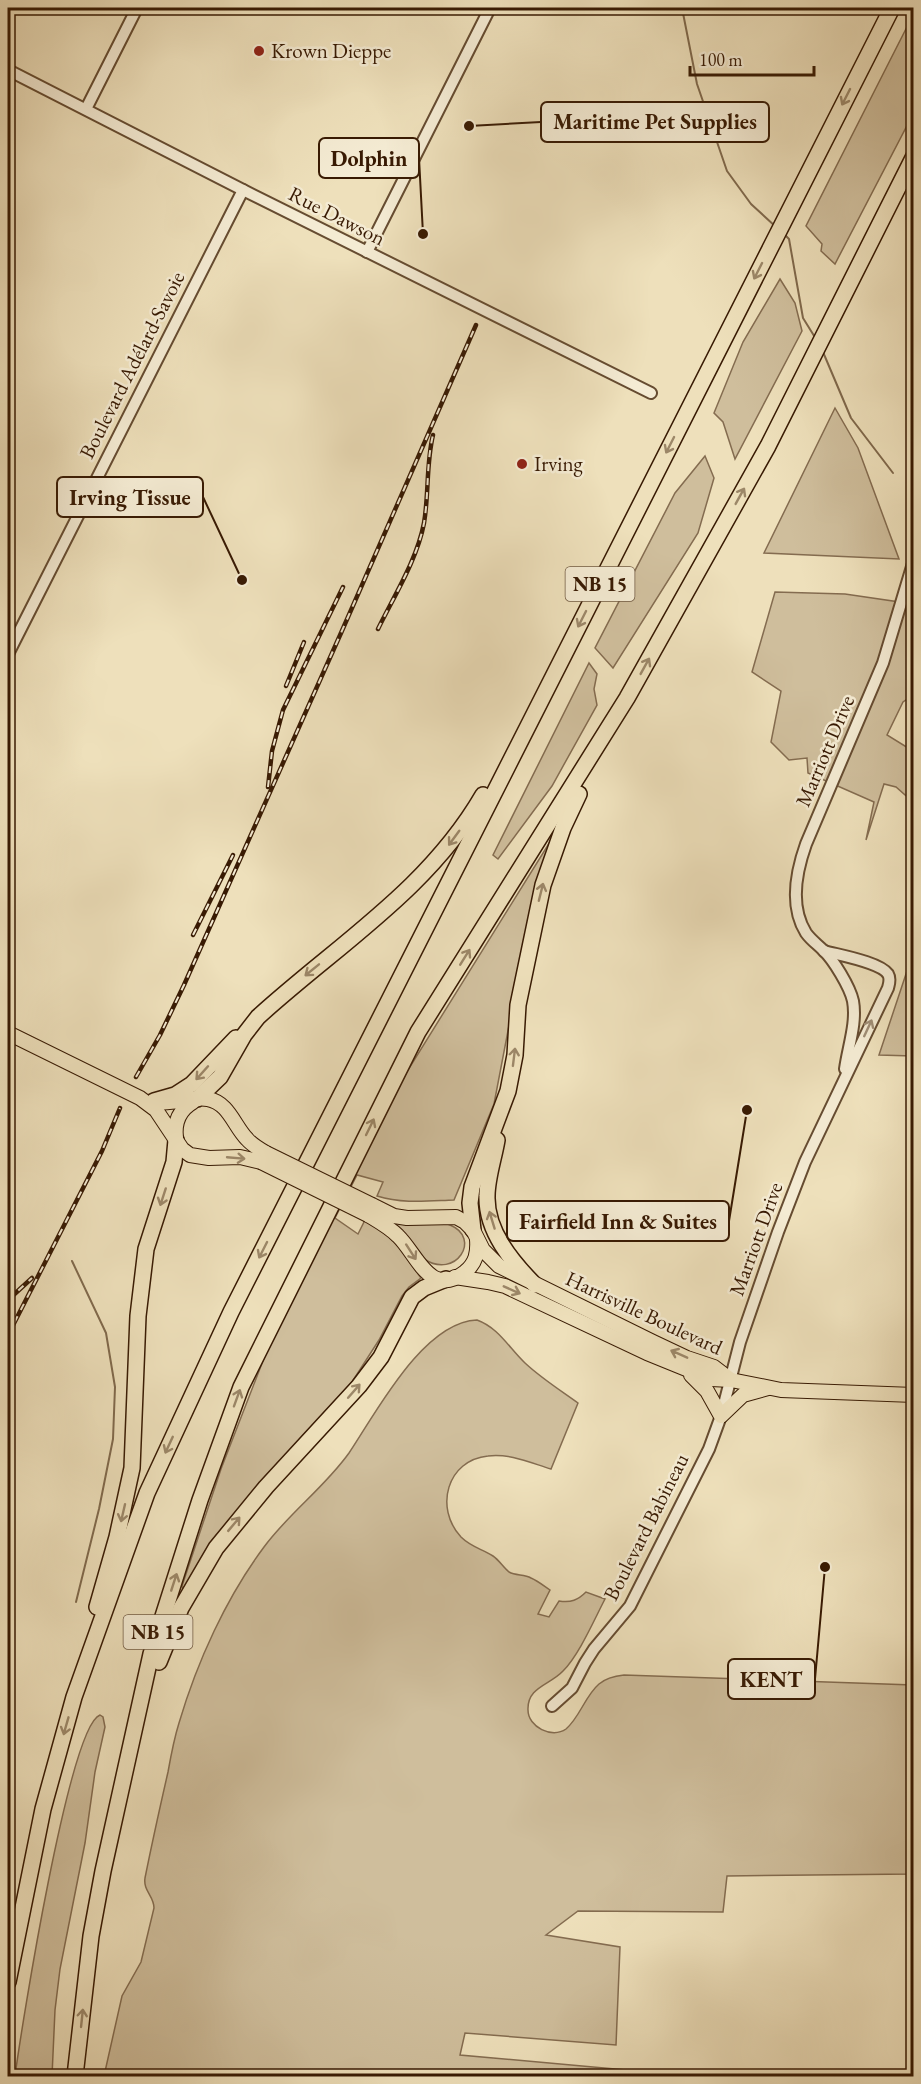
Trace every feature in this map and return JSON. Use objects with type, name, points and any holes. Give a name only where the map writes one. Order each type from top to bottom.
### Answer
[{"type":"highway","name":"NB 15","points":[[8,1982],[43,1809],[74,1697],[147,1492],[226,1323],[892,8]]},
{"type":"highway","name":"NB 15","points":[[75,2076],[91,1936],[116,1808],[151,1654],[200,1500],[241,1387],[418,1032],[627,698],[768,446],[914,156]]},
{"type":"highway","points":[[147,1100],[175,1095],[192,1084],[258,1017],[408,891],[445,850],[477,805],[570,644]]},
{"type":"highway","points":[[475,1234],[470,1203],[472,1187],[508,1091],[515,1055],[518,1005],[543,885],[563,828],[627,698]]},
{"type":"highway","points":[[198,1099],[220,1077],[244,1035],[258,1017]]},
{"type":"highway","points":[[501,1114],[487,1196],[490,1218],[500,1241],[535,1285]]},
{"type":"highway","points":[[74,1697],[129,1490],[132,1468],[138,1316],[143,1269],[151,1231],[174,1162],[176,1140]]},
{"type":"highway","points":[[116,1808],[161,1653],[181,1608],[211,1555],[266,1487],[359,1386],[381,1357],[412,1297],[424,1288],[451,1278]]},
{"type":"main road","points":[[8,1033],[147,1100],[169,1104],[198,1099],[217,1102],[264,1158]]},
{"type":"main road","points":[[176,1140],[176,1122],[180,1112],[198,1099]]},
{"type":"main road","points":[[147,1100],[182,1149],[198,1158],[264,1158]]},
{"type":"main road","name":"Harrisville Boulevard","points":[[264,1158],[370,1210],[407,1218],[456,1217],[465,1222],[484,1251],[499,1266],[687,1358],[714,1367],[731,1380]]},
{"type":"main road","name":"Harrisville Boulevard","points":[[370,1210],[398,1235],[428,1275],[505,1286],[683,1369],[711,1379],[731,1380]]},
{"type":"main road","points":[[451,1278],[464,1272],[476,1259],[475,1234]]},
{"type":"main road","points":[[683,1369],[707,1391],[721,1416],[744,1395],[770,1388]]},
{"type":"main road","points":[[731,1380],[781,1390],[914,1395]]},
{"type":"street","points":[[86,109],[137,8]]},
{"type":"street","points":[[367,252],[490,8]]},
{"type":"street","name":"Rue Dawson","points":[[8,70],[651,393]]},
{"type":"street","name":"Boulevard Adélard-Savoie","points":[[8,654],[243,190]]},
{"type":"street","name":"Marriott Drive","points":[[843,1081],[854,1020],[853,1000],[838,972],[824,951],[807,933],[800,919],[795,890],[796,874],[806,844],[883,663],[914,560]]},
{"type":"street","name":"Marriott Drive","points":[[721,1416],[740,1342],[805,1162],[890,981],[889,975],[875,966],[824,951]]},
{"type":"street","name":"Boulevard Babineau","points":[[552,1706],[572,1688],[594,1649],[630,1606],[709,1449],[721,1416]]},
{"type":"shaded area","points":[[913,15],[913,114],[835,264],[821,251],[822,244],[806,226]]},
{"type":"shaded area","points":[[780,279],[795,303],[802,331],[735,459],[723,422],[714,413],[743,342]]},
{"type":"shaded area","points":[[835,408],[858,448],[899,559],[764,553]]},
{"type":"shaded area","points":[[705,456],[714,478],[698,533],[613,668],[595,648],[675,493]]},
{"type":"shaded area","points":[[775,592],[845,594],[913,604],[913,695],[903,702],[887,735],[913,751],[913,802],[896,787],[884,784],[866,840],[874,802],[808,773],[807,758],[789,760],[771,742],[781,691],[752,672]]},
{"type":"shaded area","points":[[589,663],[597,674],[594,689],[597,705],[552,786],[498,859],[493,855]]},
{"type":"shaded area","points":[[913,802],[913,833],[907,842]]},
{"type":"shaded area","points":[[553,837],[511,1015],[494,1104],[454,1200],[387,1199],[377,1196],[383,1182],[357,1175],[335,1218],[358,1234],[365,1220],[384,1230],[421,1278],[402,1296],[379,1340],[343,1396],[183,1590],[182,1586],[221,1469],[266,1353],[403,1078]]},
{"type":"shaded area","points":[[913,953],[913,1056],[879,1055]]},
{"type":"shaded area","points":[[395,1220],[431,1221],[450,1225],[459,1231],[464,1239],[461,1255],[455,1261],[446,1264],[436,1264],[424,1259],[393,1223]]},
{"type":"shaded area","points":[[477,1320],[492,1328],[538,1374],[578,1403],[551,1469],[520,1459],[496,1455],[474,1459],[463,1466],[454,1476],[449,1487],[448,1513],[453,1525],[461,1537],[493,1556],[509,1572],[528,1577],[550,1590],[538,1614],[549,1617],[559,1601],[574,1600],[586,1592],[605,1599],[569,1664],[558,1676],[540,1687],[531,1696],[528,1710],[532,1722],[548,1732],[560,1732],[566,1729],[599,1684],[624,1675],[913,1685],[913,1874],[727,1876],[723,1912],[578,1911],[546,1935],[620,1947],[616,2045],[465,2033],[460,2055],[673,2076],[104,2076],[122,1996],[141,1962],[154,1908],[145,1878],[176,1735],[186,1700],[214,1631],[237,1587],[264,1547],[339,1466],[403,1372],[438,1336],[457,1325]]},
{"type":"shaded area","points":[[100,1715],[103,1717],[105,1727],[60,1969],[55,2010],[52,2076],[15,2076],[36,1945],[61,1822],[74,1770],[88,1732]]},
{"type":"waterway","points":[[682,8],[697,84],[727,171],[751,204],[776,227]]},
{"type":"waterway","points":[[785,235],[789,239],[803,318],[816,339]]},
{"type":"waterway","points":[[823,352],[851,418],[893,473]]},
{"type":"waterway","points":[[72,1261],[106,1333],[115,1387],[113,1439],[99,1509],[76,1602]]},
{"type":"railway","points":[[136,1077],[160,1035],[184,985],[476,325]]},
{"type":"railway","points":[[378,629],[411,564],[421,537],[426,512],[429,457],[433,435]]},
{"type":"railway","points":[[268,787],[272,751],[283,710],[343,587]]},
{"type":"railway","points":[[286,686],[304,642]]},
{"type":"railway","points":[[193,935],[233,855]]},
{"type":"railway","points":[[8,1335],[102,1151],[120,1108]]},
{"type":"railway","points":[[8,1300],[32,1278]]},
{"type":"place","name":"Krown Dieppe","points":[[259,51]]},
{"type":"place","name":"Maritime Pet Supplies","points":[[469,126]]},
{"type":"place","name":"Dolphin","points":[[423,234]]},
{"type":"place","name":"Irving","points":[[522,464]]},
{"type":"place","name":"Irving Tissue","points":[[242,580]]},
{"type":"place","name":"Fairfield Inn & Suites","points":[[747,1110]]},
{"type":"place","name":"KENT","points":[[825,1567]]}]
